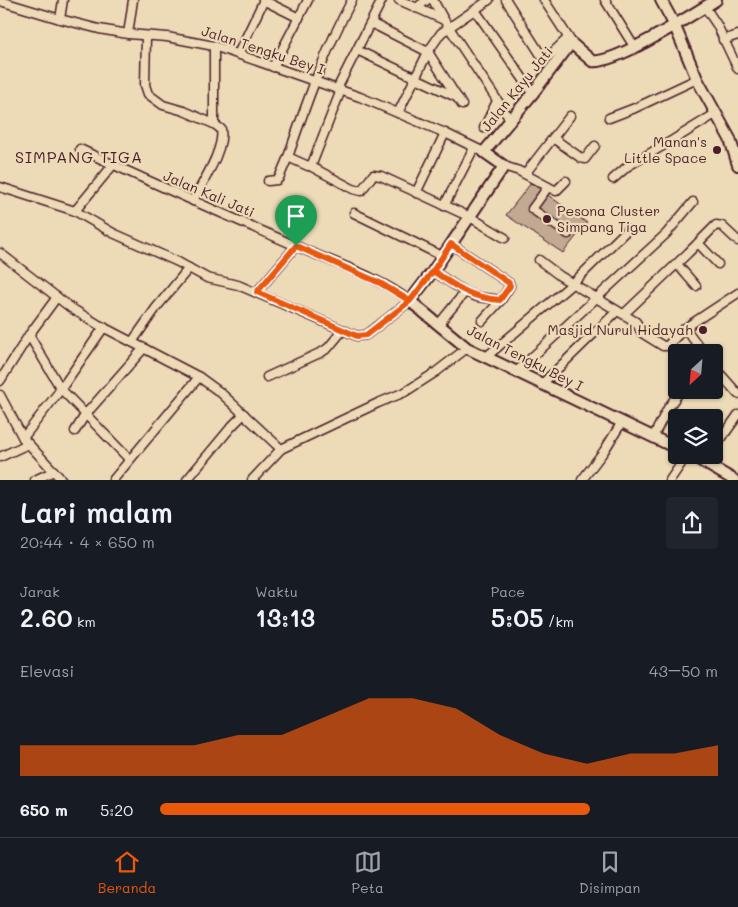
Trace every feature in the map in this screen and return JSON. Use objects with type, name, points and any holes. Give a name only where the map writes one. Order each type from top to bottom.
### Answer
[{"type":"street","points":[[60,20],[63,0]]},
{"type":"street","points":[[128,34],[133,0]]},
{"type":"street","points":[[238,54],[264,0],[299,18]]},
{"type":"street","points":[[273,66],[308,0]]},
{"type":"street","points":[[268,181],[279,178],[314,82],[352,0]]},
{"type":"street","points":[[310,166],[316,157],[339,90],[382,0]]},
{"type":"street","points":[[399,0],[444,20]]},
{"type":"street","points":[[416,8],[427,0]]},
{"type":"street","points":[[433,0],[444,20],[511,121]]},
{"type":"street","points":[[398,113],[428,52],[441,33],[489,0]]},
{"type":"street","points":[[506,0],[541,55],[547,58],[570,40],[544,0]]},
{"type":"street","points":[[605,0],[635,48]]},
{"type":"street","points":[[661,0],[674,24],[697,79],[730,139],[738,165]]},
{"type":"street","name":"Jalan Kayu Jati","points":[[479,150],[511,121],[570,40],[592,61],[598,62],[635,48],[716,0]]},
{"type":"street","name":"Jalan Tengku Bey I","points":[[0,1],[60,20],[128,34],[167,37],[214,46],[238,54],[339,90],[445,133],[479,150],[504,166],[525,174],[548,187]]},
{"type":"street","points":[[705,7],[717,25],[738,69]]},
{"type":"street","points":[[475,10],[533,93]]},
{"type":"street","points":[[357,50],[460,101],[428,52],[371,23]]},
{"type":"street","points":[[723,40],[738,35]]},
{"type":"street","points":[[146,36],[145,85],[148,94],[163,105],[184,111],[219,126],[222,132],[220,144],[193,201]]},
{"type":"street","points":[[214,46],[214,124]]},
{"type":"street","points":[[609,118],[636,108],[697,79]]},
{"type":"street","points":[[484,128],[498,101]]},
{"type":"street","points":[[613,179],[628,166],[715,114]]},
{"type":"street","points":[[525,174],[570,116]]},
{"type":"street","points":[[416,193],[445,133]]},
{"type":"street","points":[[553,138],[585,159],[595,146]]},
{"type":"street","name":"Jalan Kali Jati","points":[[80,149],[380,283],[410,301]]},
{"type":"street","points":[[444,206],[479,150]]},
{"type":"street","points":[[288,157],[310,166],[358,191],[364,190],[371,177],[376,175],[470,217],[504,238]]},
{"type":"street","points":[[75,211],[113,165]]},
{"type":"street","points":[[0,187],[75,211],[112,233],[190,268],[207,278],[238,284],[357,336],[366,335],[410,301],[433,271],[504,166]]},
{"type":"street","points":[[566,181],[556,191],[548,187],[532,210],[568,234]]},
{"type":"street","points":[[517,370],[666,234],[693,202]]},
{"type":"street","points":[[354,213],[442,256]]},
{"type":"street","points":[[543,383],[677,264],[712,228],[718,225],[738,241]]},
{"type":"street","points":[[486,357],[572,284],[627,230]]},
{"type":"street","points":[[698,242],[718,264]]},
{"type":"street","points":[[451,244],[509,283],[510,286],[482,321]]},
{"type":"street","points":[[257,292],[296,246]]},
{"type":"street","points":[[0,253],[57,298],[104,327],[199,377],[221,393],[281,450]]},
{"type":"street","points":[[538,260],[572,284],[636,322],[642,333],[663,346],[667,346],[685,328],[738,293]]},
{"type":"street","points":[[677,264],[696,286]]},
{"type":"street","points":[[132,342],[156,308],[190,268]]},
{"type":"street","points":[[433,271],[465,292],[477,297],[500,300]]},
{"type":"street","points":[[438,325],[465,292]]},
{"type":"street","points":[[0,381],[29,334],[57,298]]},
{"type":"street","name":"Jalan Tengku Bey I","points":[[410,301],[467,348],[517,370],[668,444]]},
{"type":"street","points":[[0,457],[26,441],[104,327]]},
{"type":"street","points":[[685,328],[697,344]]},
{"type":"street","points":[[267,377],[322,352],[328,348],[343,330]]},
{"type":"street","points":[[29,334],[61,389],[129,460]]},
{"type":"street","points":[[75,431],[85,415],[144,348]]},
{"type":"street","points":[[252,480],[281,450],[405,392],[436,372],[467,348]]},
{"type":"street","points":[[723,376],[736,389]]},
{"type":"street","points":[[113,480],[199,377]]},
{"type":"street","points":[[0,395],[26,441],[62,480]]},
{"type":"street","points":[[653,436],[674,399]]},
{"type":"street","points":[[188,480],[244,414]]},
{"type":"street","points":[[723,436],[738,415]]},
{"type":"street","points":[[582,480],[604,451],[622,422]]},
{"type":"street","points":[[670,480],[681,464]]},
{"type":"street","points":[[711,464],[721,477],[734,480]]},
{"type":"street","points":[[35,480],[54,471]]},
{"type":"building","name":"Pesona Cluster Simpang Tiga","points":[[531,183],[587,223],[563,253],[506,215]]},
{"type":"place","name":"Manan's Little Space","points":[[717,150]]},
{"type":"place","name":"Pesona Cluster Simpang Tiga","points":[[547,219]]},
{"type":"place","name":"Masjid Nurul Hidayah","points":[[703,330]]},
{"type":"district","name":"SIMPANG TIGA","points":[[79,157]]},
{"type":"route","points":[[296,246],[257,292],[357,336],[366,335],[410,301],[433,271],[465,292],[492,300],[500,300],[510,286],[509,283],[451,244],[410,301],[380,283],[296,246]]}]
